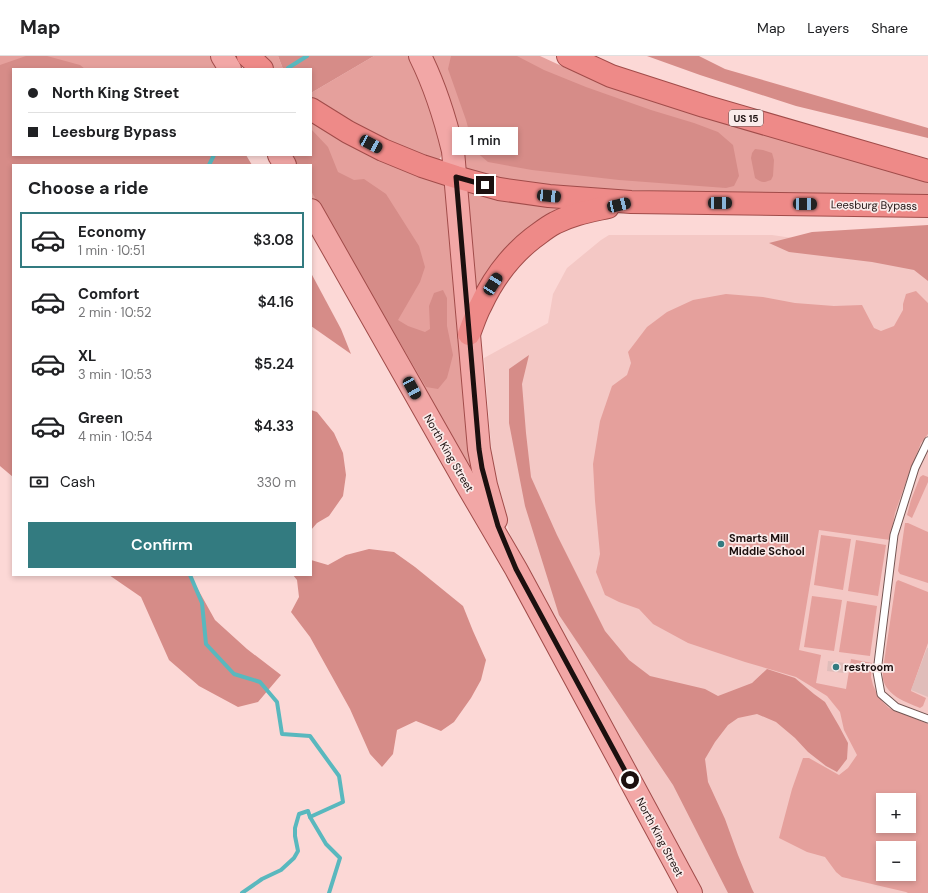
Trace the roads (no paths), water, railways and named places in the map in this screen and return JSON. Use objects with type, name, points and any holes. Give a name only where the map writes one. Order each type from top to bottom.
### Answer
[{"type":"highway","points":[[248,56],[261,68]]},
{"type":"highway","name":"US 15","points":[[568,56],[611,76],[704,106],[928,171]]},
{"type":"highway","name":"Leesburg Bypass","points":[[312,110],[348,132],[383,150],[422,166],[499,189],[549,196],[631,202],[928,206]]},
{"type":"highway","points":[[469,334],[480,305],[493,284],[509,261],[524,246],[556,222],[579,214],[631,202]]},
{"type":"main road","points":[[222,56],[229,68]]},
{"type":"main road","name":"North King Street","points":[[420,56],[437,94],[453,151],[479,449],[482,468],[498,526],[516,569]]},
{"type":"main road","name":"North King Street","points":[[312,212],[516,569],[690,893]]},
{"type":"lane","points":[[928,441],[915,468],[894,535],[877,672],[881,694],[896,707],[928,719]]},
{"type":"waterway","points":[[288,68],[307,56]]},
{"type":"waterway","points":[[210,164],[214,156]]},
{"type":"waterway","points":[[190,576],[202,603],[206,644],[234,674],[260,682],[277,702],[282,734],[310,736],[339,776],[343,802],[310,817],[326,844],[340,858],[329,893]]},
{"type":"waterway","points":[[242,893],[262,879],[281,870],[294,858],[298,851],[295,828],[299,814],[308,811],[310,817]]},
{"type":"place","name":"Smarts Mill Middle School","points":[[721,544]]},
{"type":"place","name":"restroom","points":[[836,667]]}]
